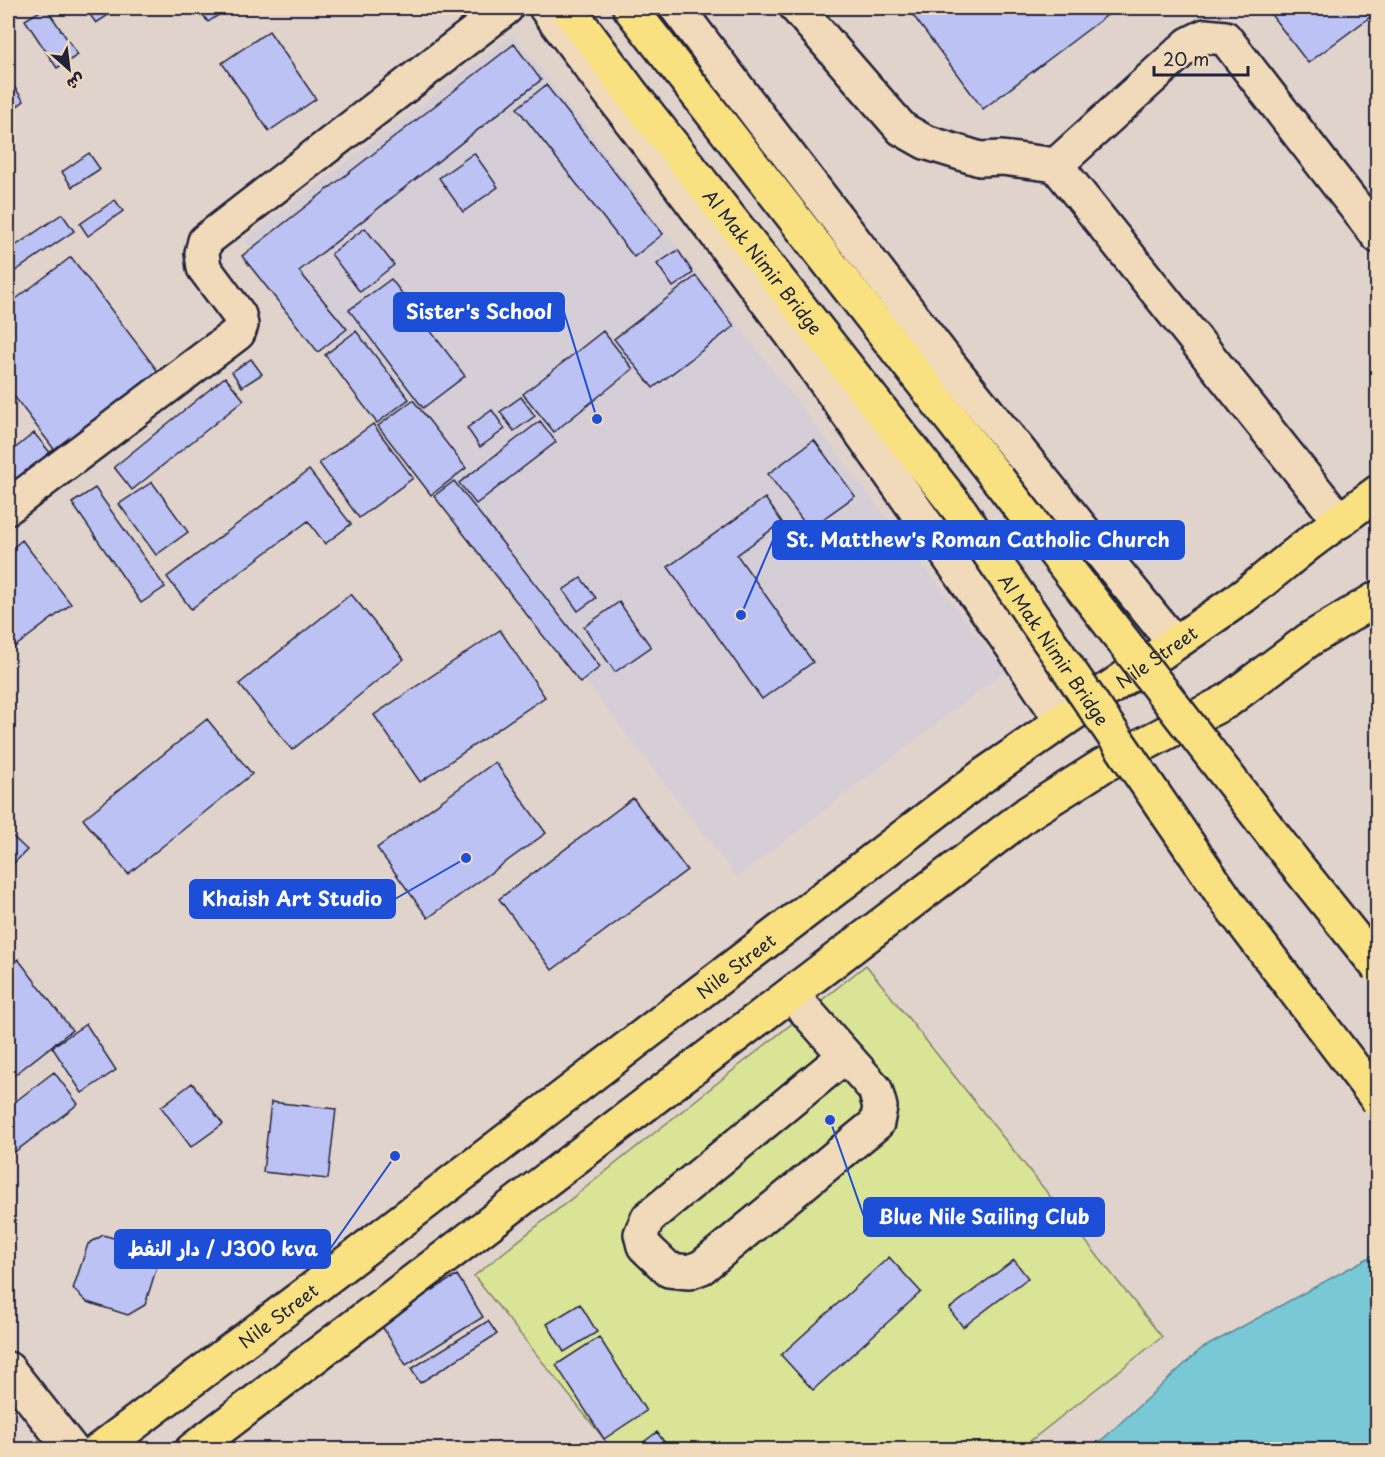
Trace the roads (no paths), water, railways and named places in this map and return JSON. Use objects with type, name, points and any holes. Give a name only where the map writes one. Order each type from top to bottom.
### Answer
[{"type":"main road","name":"Al Mak Nimir Bridge","points":[[568,8],[632,94],[961,512],[1229,904],[1377,1100]]},
{"type":"main road","points":[[630,8],[998,479],[1296,866],[1377,967]]},
{"type":"main road","name":"Nile Street","points":[[99,1449],[320,1283],[984,775],[1245,594],[1377,492]]},
{"type":"main road","points":[[192,1449],[1028,813],[1102,766],[1227,701],[1310,639],[1377,598]]},
{"type":"street","points":[[8,507],[238,333],[241,325],[239,315],[204,268],[202,253],[205,241],[506,8]]},
{"type":"street","points":[[546,8],[790,332],[1014,649],[1062,721]]},
{"type":"street","points":[[677,8],[948,363],[1174,643]]},
{"type":"street","points":[[797,8],[902,129],[925,142],[980,159],[1002,158],[1056,165],[1340,521]]},
{"type":"street","points":[[1056,165],[1189,44],[1205,36],[1226,38],[1377,236]]},
{"type":"street","points":[[791,994],[875,1089],[880,1107],[877,1123],[702,1267],[689,1272],[669,1270],[644,1246],[641,1234],[648,1218],[845,1056]]},
{"type":"street","points":[[8,1369],[72,1449]]},
{"type":"water","points":[[1377,1253],[1377,1449],[1092,1449],[1201,1349]]},
{"type":"place","name":"Sister's School","points":[[597,419]]},
{"type":"place","name":"St. Matthew's Roman Catholic Church","points":[[741,615]]},
{"type":"place","name":"Khaish Art Studio","points":[[466,858]]},
{"type":"place","name":"Blue Nile Sailing Club","points":[[830,1120]]},
{"type":"place","name":"دار النفط / J300 kva","points":[[395,1156]]}]
